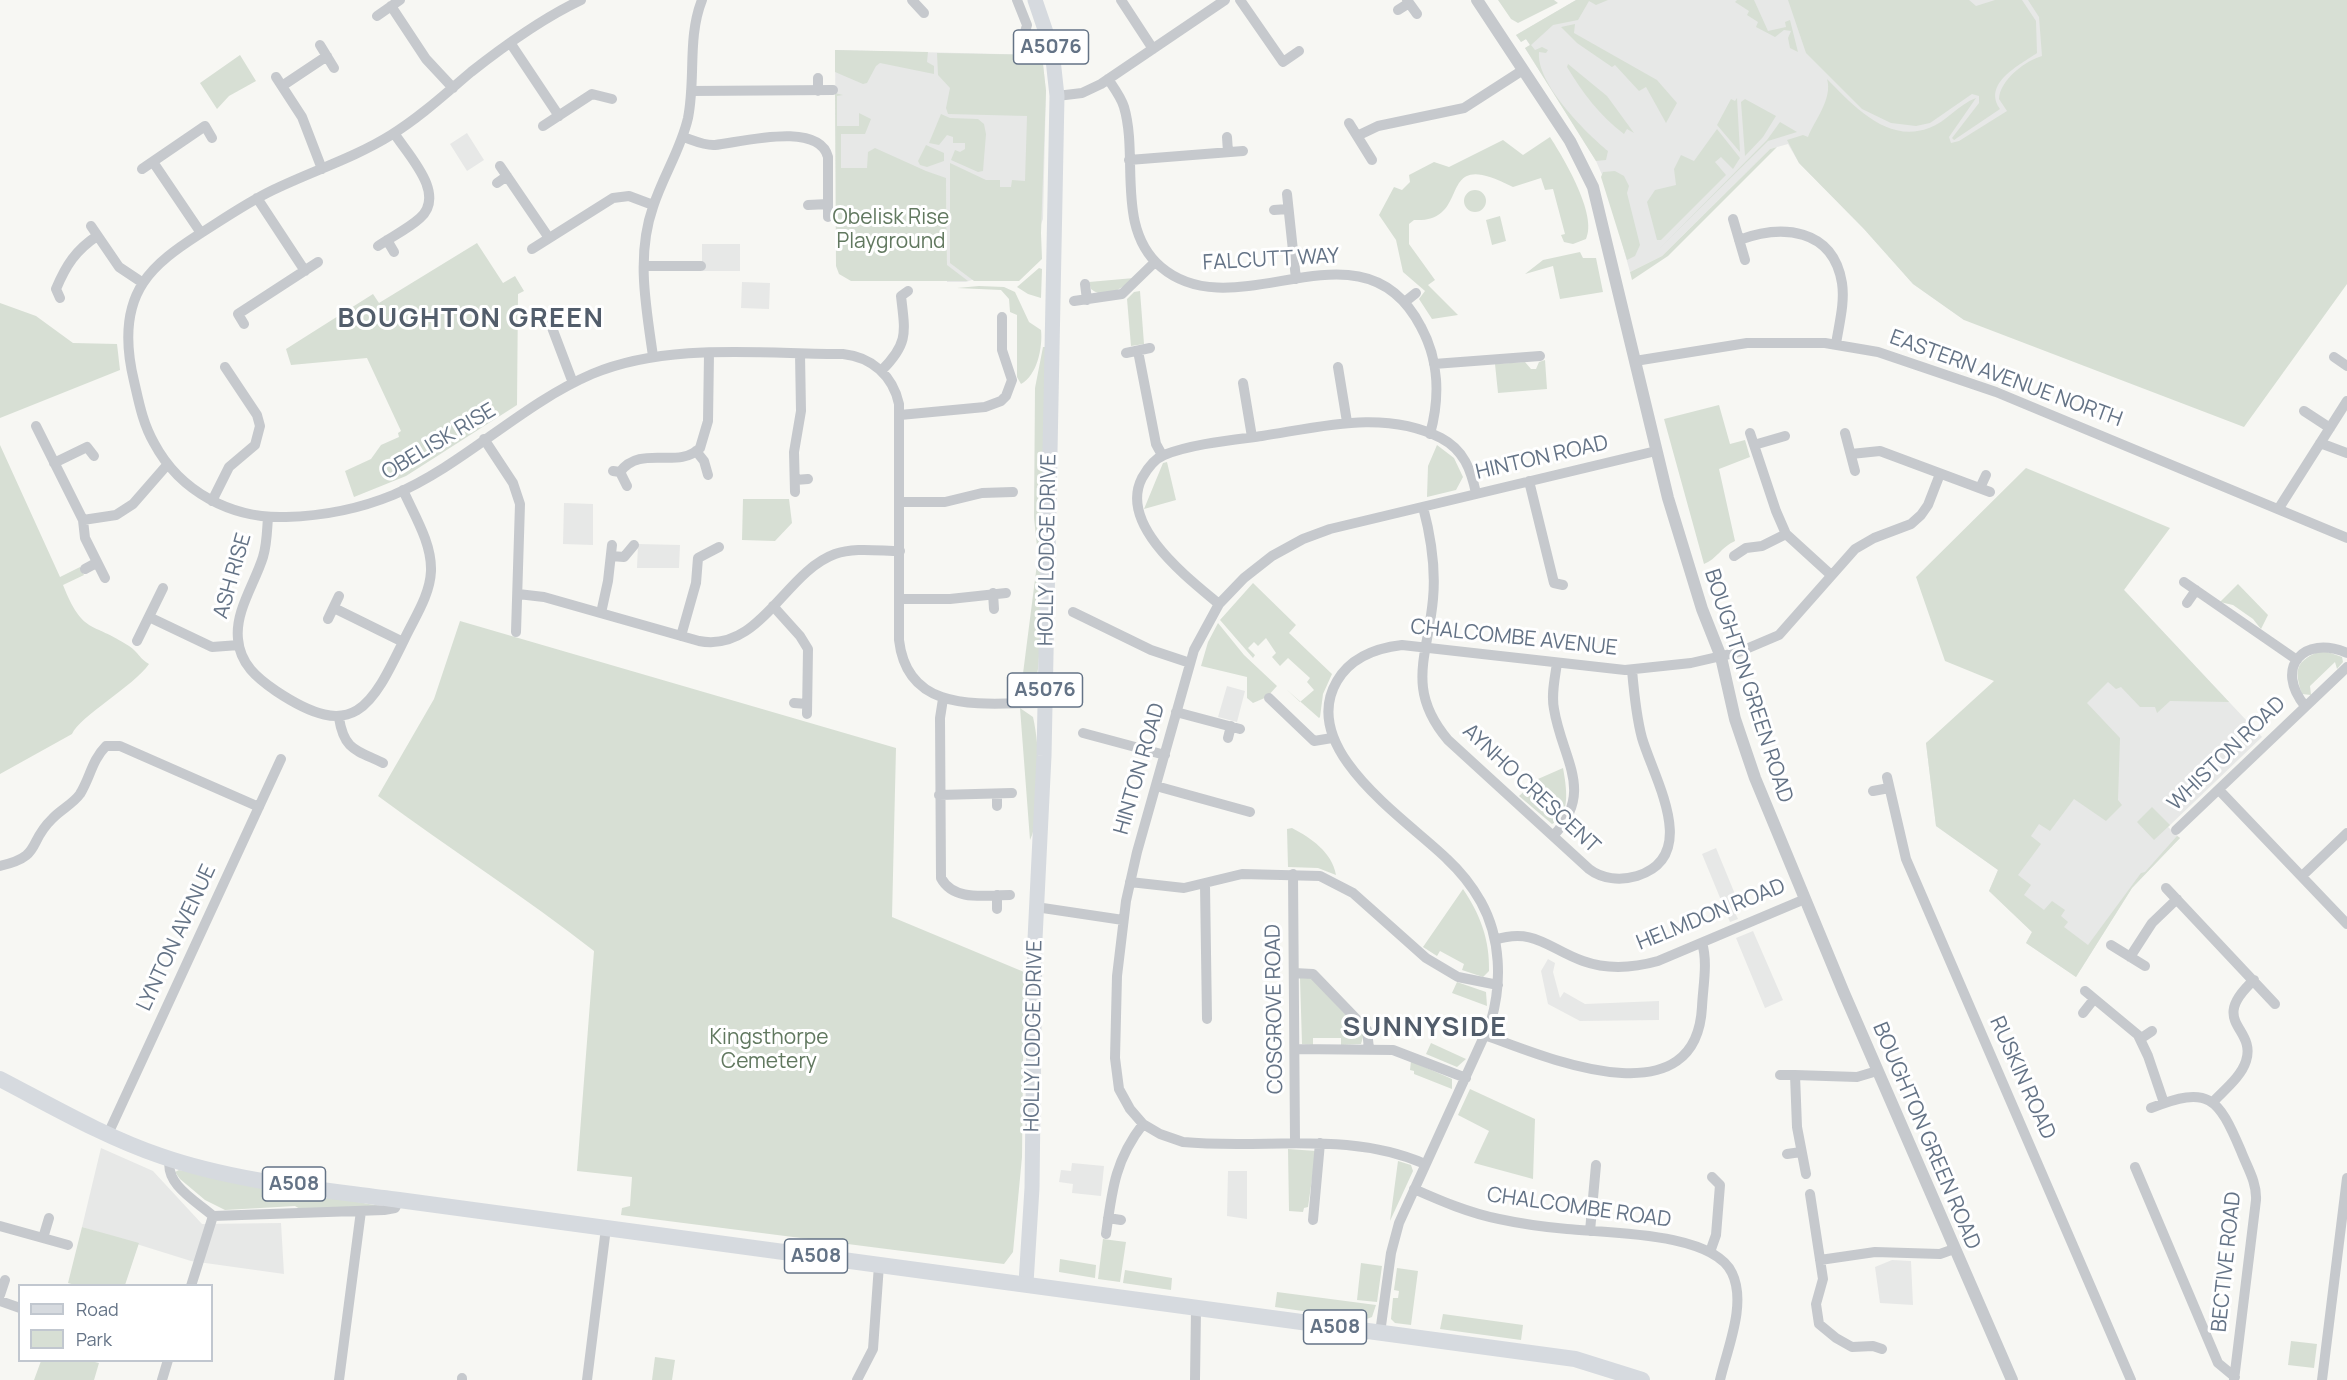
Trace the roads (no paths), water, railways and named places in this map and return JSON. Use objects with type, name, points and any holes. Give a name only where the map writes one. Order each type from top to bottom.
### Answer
[{"type":"highway","name":"A508","points":[[0,1079],[108,1134],[170,1159],[253,1178],[399,1200],[1575,1359],[1642,1380]]},
{"type":"main road","name":"HOLLY LODGE DRIVE","points":[[1026,1283],[1033,1143],[1036,907],[1045,703],[1057,96],[1052,50],[1035,0]]},
{"type":"street","points":[[653,356],[645,304],[646,232],[653,205],[683,137],[691,91],[694,35],[702,0]]},
{"type":"street","points":[[912,0],[924,14]]},
{"type":"street","points":[[1017,0],[1027,25],[1021,46]]},
{"type":"street","points":[[1121,0],[1153,49]]},
{"type":"street","points":[[1057,96],[1082,93],[1108,79],[1225,0]]},
{"type":"street","points":[[1240,0],[1283,62],[1299,51]]},
{"type":"street","name":"BOUGHTON GREEN ROAD","points":[[1477,0],[1574,149],[1593,187],[1656,451],[1689,571],[1721,657],[1733,712],[1755,778],[1877,1071],[2012,1380]]},
{"type":"street","name":"OBELISK RISE","points":[[577,1],[511,44],[394,133],[322,170],[257,198],[201,233],[167,257],[143,284],[130,315],[128,355],[144,421],[167,465],[186,484],[212,501],[243,513],[268,517],[308,515],[342,510],[403,490],[573,383],[609,367],[653,356],[800,354],[853,355],[869,361],[882,370]]},
{"type":"street","points":[[1398,10],[1408,2],[1417,14]]},
{"type":"street","points":[[377,16],[396,3],[426,59],[453,88]]},
{"type":"street","points":[[511,44],[559,116]]},
{"type":"street","points":[[320,45],[334,68]]},
{"type":"street","points":[[322,170],[302,117],[279,81],[327,56]]},
{"type":"street","points":[[1357,136],[1378,126],[1464,108],[1523,70]]},
{"type":"street","points":[[818,78],[818,91]]},
{"type":"street","name":"FALCUTT WAY","points":[[1108,79],[1125,111],[1135,222],[1144,247],[1155,262],[1180,280],[1204,287],[1226,287],[1341,275],[1358,276],[1385,285],[1406,301],[1427,339],[1434,364],[1436,399],[1430,434]]},
{"type":"street","points":[[691,91],[832,90]]},
{"type":"street","points":[[543,126],[592,94],[612,99]]},
{"type":"street","points":[[1349,123],[1372,160]]},
{"type":"street","points":[[142,169],[205,126],[212,138]]},
{"type":"street","points":[[394,133],[424,180],[431,196],[426,211],[420,219],[382,243],[394,252]]},
{"type":"street","points":[[1227,136],[1228,152]]},
{"type":"street","points":[[683,137],[713,145],[756,138],[804,138],[818,141],[826,150],[828,157],[828,217]]},
{"type":"street","points":[[1129,160],[1243,151]]},
{"type":"street","points":[[153,162],[201,233]]},
{"type":"street","points":[[500,166],[549,238]]},
{"type":"street","points":[[497,183],[507,176]]},
{"type":"street","points":[[1287,194],[1296,279]]},
{"type":"street","points":[[532,249],[619,196],[629,196],[653,205]]},
{"type":"street","points":[[257,198],[305,270]]},
{"type":"street","points":[[808,204],[828,204]]},
{"type":"street","points":[[1274,210],[1288,209]]},
{"type":"street","points":[[1733,219],[1745,260]]},
{"type":"street","points":[[1739,240],[1773,230],[1790,231],[1806,236],[1823,247],[1837,268],[1842,284],[1836,344]]},
{"type":"street","points":[[60,298],[56,289],[64,270],[94,231],[119,267],[143,284]]},
{"type":"street","points":[[244,324],[238,314],[318,262]]},
{"type":"street","points":[[1074,301],[1122,294],[1155,262]]},
{"type":"street","points":[[644,266],[701,266]]},
{"type":"street","points":[[1085,284],[1087,300]]},
{"type":"street","points":[[901,293],[904,340],[897,354],[882,370],[897,396],[900,415],[898,640],[904,663],[915,681],[943,699],[1045,703]]},
{"type":"street","points":[[1406,301],[1416,293]]},
{"type":"street","points":[[551,325],[573,383]]},
{"type":"street","points":[[900,415],[985,407],[1001,401],[1006,396],[1011,380],[1002,350],[1006,325]]},
{"type":"street","name":"EASTERN AVENUE NORTH","points":[[1635,361],[1747,342],[1836,344],[1900,358],[1973,383],[2347,538]]},
{"type":"street","points":[[1126,353],[1150,348]]},
{"type":"street","points":[[1138,351],[1156,444],[1162,456]]},
{"type":"street","points":[[627,486],[617,472],[628,464],[640,458],[685,456],[696,451],[705,438],[708,421],[710,354]]},
{"type":"street","points":[[795,492],[794,452],[801,411],[800,354]]},
{"type":"street","points":[[2334,357],[2347,366]]},
{"type":"street","points":[[1434,364],[1535,359]]},
{"type":"street","points":[[212,501],[229,467],[255,445],[260,426],[257,415],[225,367]]},
{"type":"street","points":[[1338,367],[1347,422]]},
{"type":"street","points":[[1243,383],[1252,437]]},
{"type":"street","points":[[2279,508],[2347,401]]},
{"type":"street","points":[[2304,411],[2330,428]]},
{"type":"street","points":[[1220,604],[1167,556],[1141,519],[1137,502],[1139,486],[1148,468],[1162,456],[1252,437],[1347,422],[1388,423],[1430,434],[1446,441],[1461,454],[1470,471],[1476,493]]},
{"type":"street","points":[[36,426],[83,520],[85,538],[105,578]]},
{"type":"street","points":[[1750,433],[1786,534],[1831,575]]},
{"type":"street","points":[[1845,433],[1856,471]]},
{"type":"street","points":[[1754,445],[1785,436]]},
{"type":"street","points":[[484,439],[513,483],[518,496],[520,524],[516,632]]},
{"type":"street","points":[[2320,443],[2347,453]]},
{"type":"street","points":[[54,463],[87,447],[94,456]]},
{"type":"street","points":[[696,451],[704,461],[708,476]]},
{"type":"street","name":"HINTON ROAD","points":[[1425,1164],[1383,1150],[1320,1143],[1183,1142],[1160,1134],[1143,1124],[1122,1097],[1115,1070],[1117,976],[1123,920],[1130,882],[1190,663],[1200,637],[1220,604],[1257,567],[1304,538],[1330,528],[1656,451]]},
{"type":"street","points":[[1851,454],[1880,451],[1985,490],[1986,475]]},
{"type":"street","points":[[83,520],[116,515],[133,504],[167,465]]},
{"type":"street","name":"CHALCOMBE AVENUE","points":[[1380,1333],[1393,1242],[1414,1189],[1466,1078],[1494,1010],[1497,985],[1495,940],[1489,918],[1467,881],[1448,860],[1359,778],[1344,760],[1332,738],[1328,707],[1332,690],[1345,670],[1363,656],[1379,649],[1424,646],[1632,670],[1721,657],[1774,640],[1831,575],[1862,544],[1911,524],[1921,515],[1928,505],[1940,474]]},
{"type":"street","points":[[795,480],[808,479]]},
{"type":"street","points":[[1529,482],[1554,582],[1563,585]]},
{"type":"street","points":[[383,763],[348,746],[342,734],[339,718],[353,713],[368,703],[379,691],[427,592],[431,570],[428,548],[403,490]]},
{"type":"street","points":[[900,502],[945,502],[981,492],[1008,496]]},
{"type":"street","name":"AYNHO CRESCENT","points":[[1423,507],[1433,554],[1434,583],[1421,673],[1424,692],[1438,727],[1455,746],[1594,873],[1615,879],[1629,879],[1653,868],[1666,851],[1671,837],[1670,823],[1640,729],[1632,670]]},
{"type":"street","name":"ASH RISE","points":[[268,517],[262,560],[239,620],[239,645],[245,663],[261,681],[304,709],[339,718]]},
{"type":"street","points":[[1734,556],[1746,548],[1762,546],[1786,534]]},
{"type":"street","points":[[601,613],[611,550],[624,557],[634,545]]},
{"type":"street","points":[[681,636],[696,583],[698,558],[719,547]]},
{"type":"street","points":[[518,594],[544,597],[707,643],[724,642],[742,634],[814,566],[836,553],[900,551]]},
{"type":"street","points":[[85,568],[96,563]]},
{"type":"street","points":[[2184,582],[2297,660],[2305,651],[2318,646],[2334,648],[2347,653]]},
{"type":"street","points":[[137,641],[163,588]]},
{"type":"street","points":[[2187,603],[2196,590]]},
{"type":"street","points":[[993,593],[994,609]]},
{"type":"street","points":[[899,599],[950,599],[1006,593]]},
{"type":"street","points":[[328,619],[339,596]]},
{"type":"street","points":[[773,606],[800,636],[808,649],[807,709],[794,703]]},
{"type":"street","points":[[334,608],[403,642]]},
{"type":"street","points":[[1073,612],[1151,650],[1190,663]]},
{"type":"street","name":"ASH RISE","points":[[149,617],[212,647],[239,645]]},
{"type":"street","points":[[1111,632],[1116,621]]},
{"type":"street","name":"WHISTON ROAD","points":[[2297,660],[2291,682],[2305,706]]},
{"type":"street","points":[[1554,835],[1568,818],[1576,792],[1554,711],[1557,663]]},
{"type":"street","name":"WHISTON ROAD","points":[[2176,830],[2347,667]]},
{"type":"street","points":[[1269,698],[1314,741],[1332,738]]},
{"type":"street","points":[[943,699],[940,718],[939,871],[944,883],[960,894],[1010,896]]},
{"type":"street","points":[[1176,712],[1236,728],[1228,738]]},
{"type":"street","points":[[1083,733],[1165,755]]},
{"type":"street","points":[[0,866],[18,862],[31,853],[50,820],[79,795],[97,755],[106,746],[120,746],[259,807]]},
{"type":"street","name":"LYNTON AVENUE","points":[[108,1134],[281,759]]},
{"type":"street","name":"RUSKIN ROAD","points":[[1873,791],[1888,782],[1906,859],[2131,1380]]},
{"type":"street","points":[[1156,786],[1250,812]]},
{"type":"street","points":[[2219,790],[2347,924]]},
{"type":"street","points":[[997,794],[997,806]]},
{"type":"street","points":[[939,795],[1011,794]]},
{"type":"street","points":[[2302,876],[2347,833]]},
{"type":"street","points":[[1130,882],[1174,888],[1205,885],[1242,874],[1317,875],[1337,883],[1364,902],[1426,958],[1458,977],[1497,985]]},
{"type":"street","name":"COSGROVE ROAD","points":[[1293,874],[1295,1142]]},
{"type":"street","points":[[1205,885],[1207,1019]]},
{"type":"street","points":[[2166,888],[2275,1004]]},
{"type":"street","points":[[997,895],[997,909]]},
{"type":"street","name":"HELMDON ROAD","points":[[1495,940],[1515,935],[1532,936],[1584,961],[1617,967],[1650,963],[1805,899]]},
{"type":"street","points":[[2130,957],[2152,923],[2177,899]]},
{"type":"street","points":[[1036,907],[1123,920]]},
{"type":"street","points":[[1485,1035],[1583,1068],[1628,1072],[1666,1067],[1686,1053],[1698,1034],[1705,960],[1702,943]]},
{"type":"street","points":[[2111,945],[2145,966]]},
{"type":"street","points":[[1294,973],[1313,974],[1367,1030],[1369,1049]]},
{"type":"street","points":[[2151,1108],[2189,1096],[2213,1102],[2245,1063],[2247,1049],[2236,1024],[2233,1008],[2238,996],[2253,980]]},
{"type":"street","points":[[2085,991],[2138,1035],[2164,1103]]},
{"type":"street","points":[[2083,1013],[2094,999]]},
{"type":"street","points":[[2138,1035],[2152,1031]]},
{"type":"street","points":[[1294,1049],[1369,1049],[1404,1052],[1466,1078]]},
{"type":"street","points":[[1780,1074],[1857,1077],[1877,1071]]},
{"type":"street","points":[[1795,1075],[1795,1102],[1806,1174]]},
{"type":"street","name":"BECTIVE ROAD","points":[[2213,1102],[2226,1115],[2257,1191],[2235,1378]]},
{"type":"street","points":[[1106,1234],[1116,1171],[1129,1142],[1143,1124]]},
{"type":"street","points":[[1313,1220],[1320,1143]]},
{"type":"street","points":[[1787,1154],[1801,1152]]},
{"type":"street","points":[[170,1159],[168,1169],[172,1179],[213,1216],[393,1209],[399,1200]]},
{"type":"street","points":[[1590,1231],[1596,1165]]},
{"type":"street","points":[[2135,1167],[2218,1363],[2223,1370],[2235,1378]]},
{"type":"street","points":[[2322,1380],[2347,1178]]},
{"type":"street","points":[[1710,1252],[1716,1235],[1720,1181]]},
{"type":"street","name":"CHALCOMBE ROAD","points":[[1414,1189],[1497,1219],[1590,1231],[1656,1236],[1710,1252],[1728,1265],[1737,1288],[1736,1307],[1720,1380]]},
{"type":"street","points":[[1810,1194],[1822,1284],[1816,1310],[1819,1324],[1852,1347],[1877,1344]]},
{"type":"street","points":[[339,1380],[361,1211]]},
{"type":"street","points":[[192,1284],[213,1216]]},
{"type":"street","points":[[43,1238],[49,1218]]},
{"type":"street","points":[[1108,1218],[1121,1220]]},
{"type":"street","points":[[0,1226],[69,1245]]},
{"type":"street","points":[[586,1380],[606,1227]]},
{"type":"street","points":[[1820,1260],[1875,1252],[1940,1254],[1954,1249]]},
{"type":"street","points":[[857,1380],[873,1349],[879,1265]]},
{"type":"street","points":[[0,1295],[4,1280]]},
{"type":"street","points":[[0,1301],[18,1307]]},
{"type":"street","points":[[1195,1380],[1196,1309]]},
{"type":"street","points":[[162,1380],[167,1362]]},
{"type":"district","name":"BOUGHTON GREEN","points":[[471,319]]},
{"type":"district","name":"SUNNYSIDE","points":[[1425,1028]]},
{"type":"park label","name":"Obelisk Rise Playground","points":[[891,230]]},
{"type":"park label","name":"Kingsthorpe Cemetery","points":[[769,1050]]}]
